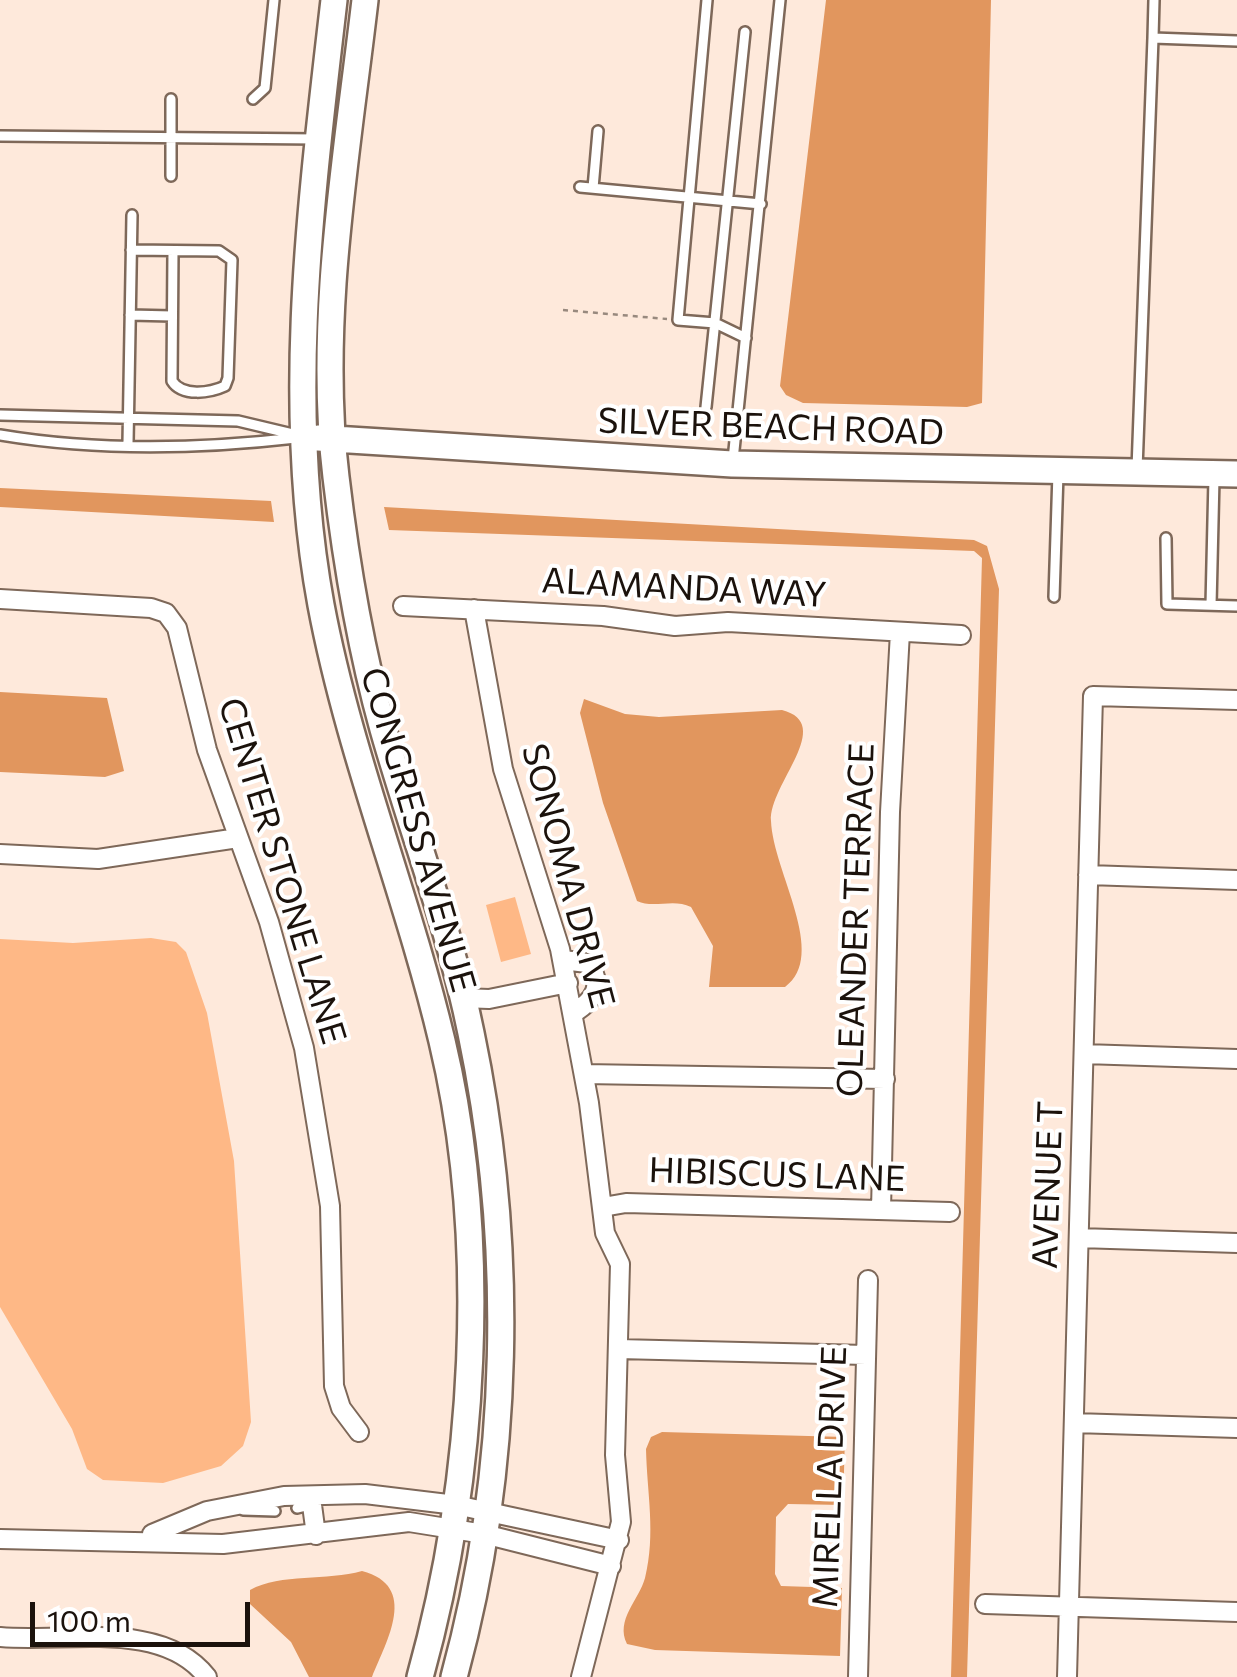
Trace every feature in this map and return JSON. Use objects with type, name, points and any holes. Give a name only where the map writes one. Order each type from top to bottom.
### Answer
[{"type":"street","name":"CONGRESS AVENUE","points":[[334,0],[302,320],[306,500],[321,604],[349,731],[443,1044],[464,1186],[470,1323],[454,1517],[420,1677]]},
{"type":"street","name":"CONGRESS AVENUE","points":[[365,0],[339,229],[332,439],[358,626],[382,728],[462,998],[495,1184],[501,1325],[486,1522],[454,1677]]},
{"type":"street","name":"SILVER BEACH ROAD","points":[[304,437],[732,464],[1226,474]]},
{"type":"street","name":"CENTER STONE LANE","points":[[0,599],[151,608],[173,620],[207,750],[284,966],[304,1048],[330,1206],[334,1386],[341,1408],[359,1432]]},
{"type":"street","name":"ALAMANDA WAY","points":[[403,606],[603,616],[675,626],[728,622],[961,636]]},
{"type":"street","name":"SONOMA DRIVE","points":[[474,609],[503,769],[563,960],[584,1074],[605,1233],[619,1258],[618,1540],[581,1677]]},
{"type":"street","name":"OLEANDER TERRACE","points":[[882,1210],[890,812],[900,632]]},
{"type":"street","name":"AVENUE T","points":[[1067,1677],[1093,696],[1237,700]]},
{"type":"street","points":[[0,854],[98,859],[238,838]]},
{"type":"street","points":[[1088,875],[1237,880]]},
{"type":"street","points":[[412,936],[445,987],[462,998],[489,999],[568,983]]},
{"type":"street","points":[[563,960],[587,963],[597,974],[598,989],[591,1002],[574,1013]]},
{"type":"street","points":[[1084,1054],[1237,1059]]},
{"type":"street","points":[[584,1074],[885,1079]]},
{"type":"street","name":"HIBISCUS LANE","points":[[602,1207],[626,1203],[950,1212]]},
{"type":"street","points":[[1079,1238],[1237,1244]]},
{"type":"street","name":"MIRELLA DRIVE","points":[[858,1677],[868,1280]]},
{"type":"street","points":[[618,1349],[866,1354]]},
{"type":"street","points":[[1074,1423],[1237,1428]]},
{"type":"street","points":[[132,1538],[176,1528],[207,1511],[284,1496],[341,1496],[486,1522],[563,1528],[618,1540]]},
{"type":"street","points":[[304,1506],[316,1535]]},
{"type":"street","points":[[250,1511],[251,1541]]},
{"type":"street","points":[[0,1538],[58,1542],[132,1538],[251,1541],[454,1517]]},
{"type":"street","points":[[486,1522],[558,1552],[611,1566]]},
{"type":"street","points":[[558,1552],[563,1528]]},
{"type":"street","points":[[986,1604],[1237,1612]]},
{"type":"street","points":[[0,1637],[150,1641],[180,1652],[207,1677]]},
{"type":"lane","points":[[253,100],[265,88],[274,0]]},
{"type":"lane","points":[[707,0],[678,320],[715,323],[746,338]]},
{"type":"lane","points":[[732,464],[780,0]]},
{"type":"lane","points":[[1137,472],[1154,0]]},
{"type":"lane","points":[[706,407],[745,32]]},
{"type":"lane","points":[[1153,38],[1237,41]]},
{"type":"lane","points":[[171,99],[171,176]]},
{"type":"lane","points":[[592,188],[598,132]]},
{"type":"lane","points":[[0,136],[318,139]]},
{"type":"lane","points":[[580,186],[761,204]]},
{"type":"lane","points":[[128,443],[132,216]]},
{"type":"lane","points":[[131,250],[219,251],[232,260],[225,386],[214,391],[177,388],[172,381],[173,251]]},
{"type":"lane","points":[[130,315],[172,316]]},
{"type":"lane","points":[[0,414],[238,421],[304,437]]},
{"type":"lane","points":[[0,435],[240,445],[304,437]]},
{"type":"lane","points":[[1054,597],[1058,470]]},
{"type":"lane","points":[[1211,605],[1226,474]]},
{"type":"lane","points":[[1166,538],[1167,604],[1237,606]]},
{"type":"lane","points":[[304,1506],[341,1496]]},
{"type":"lane","points":[[229,1508],[275,1510]]},
{"type":"path","points":[[563,310],[678,320]]},
{"type":"shaded area","points":[[826,0],[991,0],[982,403],[967,407],[803,403],[786,395],[780,386]]},
{"type":"shaded area","points":[[0,488],[271,501],[274,522],[0,507]]},
{"type":"shaded area","points":[[384,507],[974,540],[987,546],[999,589],[967,1677],[951,1677],[982,558],[974,551],[389,530]]},
{"type":"shaded area","points":[[0,692],[107,698],[124,771],[105,777],[0,772]]},
{"type":"shaded area","points":[[584,699],[625,714],[659,717],[782,710],[797,717],[803,728],[802,742],[779,790],[771,821],[795,911],[802,955],[797,973],[785,987],[709,987],[713,946],[691,907],[637,901],[603,803],[580,713]]},
{"type":"shaded area","points":[[515,897],[531,954],[501,962],[486,905]]},
{"type":"shaded area","points":[[151,938],[176,942],[186,952],[207,1013],[234,1161],[251,1422],[243,1446],[221,1466],[163,1483],[103,1480],[87,1469],[72,1429],[0,1307],[0,939],[73,943]]},
{"type":"shaded area","points":[[662,1432],[845,1437],[843,1505],[788,1504],[776,1517],[775,1574],[781,1586],[842,1588],[840,1656],[655,1650],[627,1644],[624,1627],[645,1578],[650,1545],[646,1449],[651,1437]]},
{"type":"shaded area","points":[[362,1571],[379,1578],[390,1589],[394,1601],[390,1631],[372,1677],[309,1677],[291,1642],[250,1604],[250,1590],[276,1581]]}]
